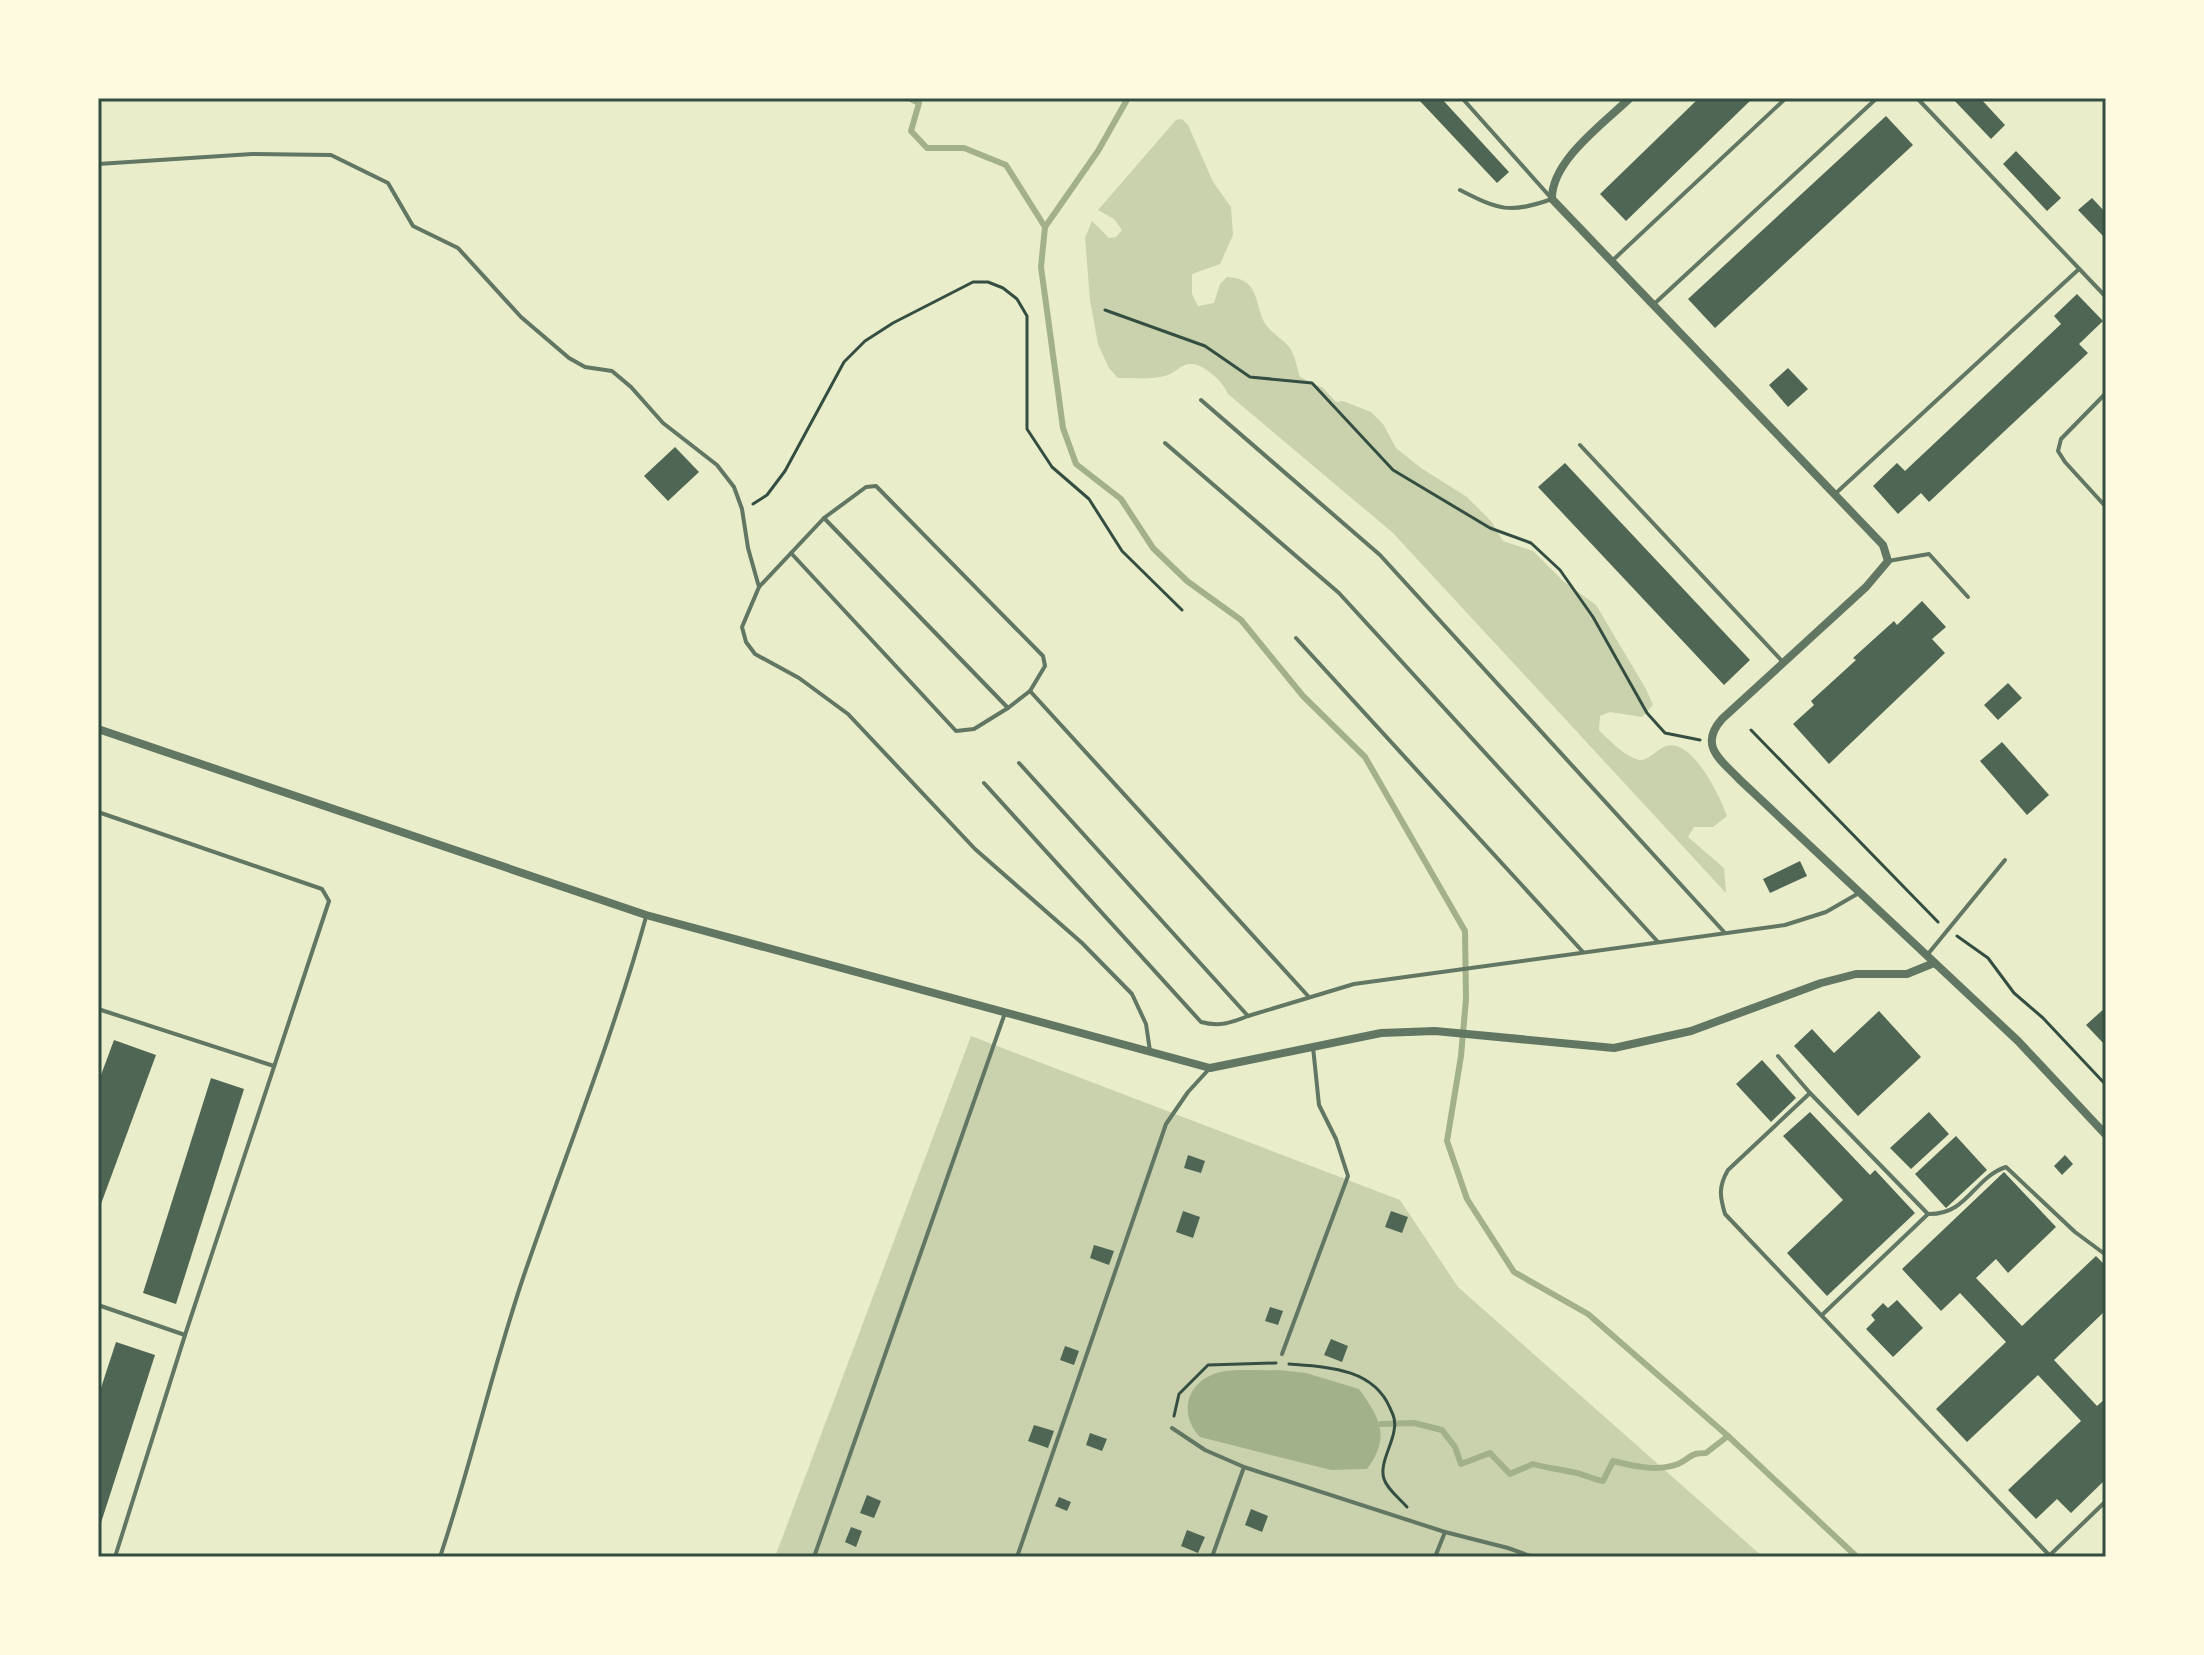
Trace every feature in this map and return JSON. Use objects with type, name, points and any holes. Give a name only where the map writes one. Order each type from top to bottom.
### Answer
[{"type":"street","points":[[1630,98],[1564,162],[1552,187],[1552,199],[1883,545],[1888,561],[1866,587],[1722,719],[1714,728],[1710,740],[1713,751],[1740,780],[2018,1041],[2106,1135]]},
{"type":"street","points":[[98,729],[646,915],[1210,1068],[1381,1033],[1435,1031],[1629,1047],[1691,1031],[1821,983],[1856,974],[1907,974],[1934,963]]},
{"type":"lane","points":[[1460,190],[1509,210],[1531,207],[1552,199],[1462,98]]},
{"type":"lane","points":[[1611,261],[1786,98]]},
{"type":"lane","points":[[1653,305],[1877,98]]},
{"type":"lane","points":[[1917,98],[2106,297]]},
{"type":"lane","points":[[98,164],[252,154],[331,155],[388,183],[413,226],[458,248],[521,317],[569,358],[585,367],[612,371],[663,423],[717,465],[734,487],[742,509],[748,548],[759,587]]},
{"type":"lane","points":[[1834,495],[2079,269]]},
{"type":"lane","points":[[2106,393],[2061,439],[2058,451],[2106,507]]},
{"type":"lane","points":[[1201,400],[1380,555],[1725,933]]},
{"type":"lane","points":[[1165,443],[1339,593],[1658,942]]},
{"type":"lane","points":[[1580,445],[1783,663]]},
{"type":"lane","points":[[791,553],[956,731],[974,729],[1030,691],[1045,666],[1043,656],[876,486],[866,487],[824,518],[791,553],[759,587],[742,627],[746,642],[755,654],[799,678],[848,714],[975,849],[1092,953],[1132,994],[1146,1024],[1150,1051]]},
{"type":"lane","points":[[824,518],[1008,708]]},
{"type":"lane","points":[[1888,561],[1929,554],[1968,597]]},
{"type":"lane","points":[[1296,638],[1583,952]]},
{"type":"lane","points":[[1030,691],[1308,996]]},
{"type":"lane","points":[[1019,763],[1248,1016]]},
{"type":"lane","points":[[984,783],[1201,1022],[1213,1026],[1354,984],[1785,925],[1826,912],[1859,893]]},
{"type":"lane","points":[[98,812],[322,889],[329,901],[115,1557]]},
{"type":"lane","points":[[1926,956],[2005,860]]},
{"type":"lane","points":[[440,1557],[522,1282],[625,994],[646,915]]},
{"type":"lane","points":[[98,1009],[274,1066]]},
{"type":"lane","points":[[814,1557],[1005,1013]]},
{"type":"lane","points":[[1282,1354],[1348,1176],[1336,1139],[1319,1105],[1313,1047]]},
{"type":"lane","points":[[1778,1056],[1928,1214]]},
{"type":"lane","points":[[1017,1557],[1166,1124],[1188,1092],[1210,1068]]},
{"type":"lane","points":[[1810,1093],[1728,1170],[1721,1181],[1719,1194],[1725,1214],[2051,1556],[2106,1501]]},
{"type":"lane","points":[[1822,1315],[1928,1214],[1945,1214],[1961,1204],[1996,1170],[2006,1167],[2075,1232],[2106,1255]]},
{"type":"lane","points":[[98,1305],[185,1335]]},
{"type":"lane","points":[[1172,1428],[1205,1450],[1244,1467],[1533,1557]]},
{"type":"lane","points":[[1212,1557],[1244,1467]]},
{"type":"lane","points":[[1435,1557],[1445,1532]]},
{"type":"path","points":[[742,509],[767,495],[785,471],[844,362],[865,341],[973,282],[988,282],[1003,288],[1017,299],[1027,316],[1027,429],[1052,467],[1089,499],[1122,551],[1182,610]]},
{"type":"path","points":[[1105,310],[1205,346],[1250,377],[1312,383],[1393,470],[1490,528],[1531,543],[1560,570],[1593,617],[1647,713],[1665,733],[1692,740],[1710,740]]},
{"type":"path","points":[[1751,730],[1948,929],[1988,958],[2014,993],[2043,1018],[2106,1085]]},
{"type":"path","points":[[1172,1428],[1179,1394],[1208,1365],[1281,1363],[1334,1368],[1371,1382],[1387,1400],[1395,1418],[1395,1430],[1383,1469],[1384,1479],[1422,1523]]},
{"type":"shaded area","points":[[1182,119],[1188,125],[1213,182],[1231,207],[1233,235],[1220,264],[1192,274],[1192,294],[1198,306],[1214,303],[1220,284],[1227,277],[1244,281],[1253,291],[1265,324],[1291,350],[1300,377],[1323,388],[1336,402],[1343,401],[1371,412],[1383,424],[1396,448],[1467,497],[1491,521],[1503,541],[1533,551],[1563,581],[1596,605],[1653,705],[1642,717],[1610,712],[1600,716],[1599,730],[1633,758],[1642,760],[1666,746],[1676,746],[1686,751],[1704,770],[1727,816],[1713,827],[1694,827],[1688,837],[1724,868],[1726,893],[1393,533],[1228,394],[1213,374],[1190,364],[1162,377],[1118,378],[1109,368],[1098,344],[1090,300],[1085,238],[1092,221],[1109,238],[1116,237],[1122,230],[1114,219],[1098,210],[1176,120]]},
{"type":"shaded area","points":[[971,1036],[1400,1200],[1458,1287],[1763,1557],[775,1557]]},
{"type":"shaded area","points":[[1226,1371],[1306,1373],[1359,1389],[1377,1419],[1381,1437],[1367,1469],[1331,1470],[1200,1437],[1192,1427],[1188,1416],[1190,1396],[1203,1380]]},
{"type":"building","points":[[1441,98],[1509,172],[1497,183],[1419,100]]},
{"type":"building","points":[[1699,98],[1753,98],[1626,221],[1600,194]]},
{"type":"building","points":[[1952,98],[1980,98],[2005,125],[1991,139]]},
{"type":"building","points":[[1886,116],[1913,145],[1715,328],[1688,299]]},
{"type":"building","points":[[2016,151],[2061,198],[2047,211],[2003,164]]},
{"type":"building","points":[[2092,198],[2106,213],[2106,239],[2078,210]]},
{"type":"building","points":[[2077,294],[2103,321],[2079,344],[2088,353],[1929,502],[1921,493],[1898,514],[1873,486],[1897,463],[1905,471],[2061,324],[2054,316]]},
{"type":"building","points":[[1788,368],[1808,389],[1788,407],[1769,385]]},
{"type":"building","points":[[675,447],[699,472],[668,501],[644,476]]},
{"type":"building","points":[[1565,463],[1750,660],[1724,685],[1538,487]]},
{"type":"building","points":[[1922,601],[1946,627],[1932,639],[1945,653],[1829,764],[1793,724],[1814,705],[1811,701],[1856,660],[1853,658],[1894,621],[1897,625]]},
{"type":"building","points":[[2008,683],[2022,698],[1998,720],[1984,705]]},
{"type":"building","points":[[2002,742],[2049,795],[2027,815],[1980,761]]},
{"type":"building","points":[[1800,861],[1807,876],[1770,893],[1763,879]]},
{"type":"building","points":[[2106,1007],[2106,1046],[2086,1025]]},
{"type":"building","points":[[1879,1011],[1921,1057],[1858,1116],[1794,1046],[1812,1029],[1834,1053]]},
{"type":"building","points":[[114,1040],[156,1055],[98,1212],[98,1083]]},
{"type":"building","points":[[1762,1060],[1796,1098],[1771,1122],[1736,1084]]},
{"type":"building","points":[[211,1078],[244,1089],[176,1304],[143,1293]]},
{"type":"building","points":[[1810,1112],[1870,1175],[1875,1170],[1915,1213],[1827,1296],[1787,1253],[1843,1200],[1783,1136]]},
{"type":"building","points":[[1929,1112],[1949,1134],[1911,1169],[1890,1148]]},
{"type":"building","points":[[1956,1136],[1987,1170],[1946,1208],[1915,1174]]},
{"type":"building","points":[[1188,1155],[1205,1161],[1201,1173],[1184,1168]]},
{"type":"building","points":[[2065,1155],[2073,1164],[2062,1175],[2054,1166]]},
{"type":"building","points":[[2004,1172],[2056,1227],[2008,1273],[1996,1259],[1976,1278],[2022,1326],[2096,1256],[2106,1266],[2106,1310],[2054,1360],[2097,1406],[2106,1398],[2106,1479],[2071,1513],[2057,1499],[2036,1519],[2008,1490],[2081,1421],[2038,1375],[1967,1442],[1936,1409],[2006,1342],[1960,1293],[1941,1311],[1902,1269]]},
{"type":"building","points":[[1183,1211],[1200,1217],[1193,1238],[1176,1232]]},
{"type":"building","points":[[1391,1211],[1408,1217],[1402,1233],[1385,1227]]},
{"type":"building","points":[[1094,1245],[1114,1251],[1109,1265],[1090,1258]]},
{"type":"building","points":[[1897,1300],[1923,1328],[1893,1357],[1866,1329],[1875,1320],[1871,1315],[1883,1303],[1888,1308]]},
{"type":"building","points":[[1270,1307],[1283,1311],[1278,1325],[1265,1321]]},
{"type":"building","points":[[1331,1339],[1348,1346],[1342,1362],[1324,1355]]},
{"type":"building","points":[[116,1342],[155,1355],[99,1529],[98,1397]]},
{"type":"building","points":[[1065,1346],[1079,1351],[1074,1365],[1060,1360]]},
{"type":"building","points":[[1034,1425],[1054,1431],[1048,1448],[1028,1441]]},
{"type":"building","points":[[1090,1433],[1107,1439],[1102,1451],[1086,1445]]},
{"type":"building","points":[[867,1495],[881,1501],[874,1518],[860,1513]]},
{"type":"building","points":[[1059,1497],[1071,1502],[1067,1511],[1055,1506]]},
{"type":"building","points":[[1251,1509],[1268,1516],[1262,1532],[1245,1525]]},
{"type":"building","points":[[851,1527],[862,1531],[856,1547],[845,1542]]},
{"type":"building","points":[[1187,1530],[1205,1537],[1198,1553],[1181,1546]]},
{"type":"waterway","points":[[909,98],[919,103],[911,131],[927,148],[964,148],[1006,165],[1045,227],[1041,267],[1063,428],[1076,464],[1121,499],[1153,548],[1187,581],[1241,620],[1303,696],[1365,757],[1465,931],[1466,999],[1461,1056],[1447,1141],[1467,1199],[1514,1272],[1588,1314],[1728,1436],[1857,1557]]},
{"type":"waterway","points":[[1045,227],[1098,151],[1128,98]]},
{"type":"waterway","points":[[1381,1424],[1414,1423],[1442,1430],[1455,1447],[1461,1464],[1490,1453],[1510,1474],[1533,1464],[1603,1481],[1613,1461],[1662,1468],[1706,1453],[1728,1436]]}]
